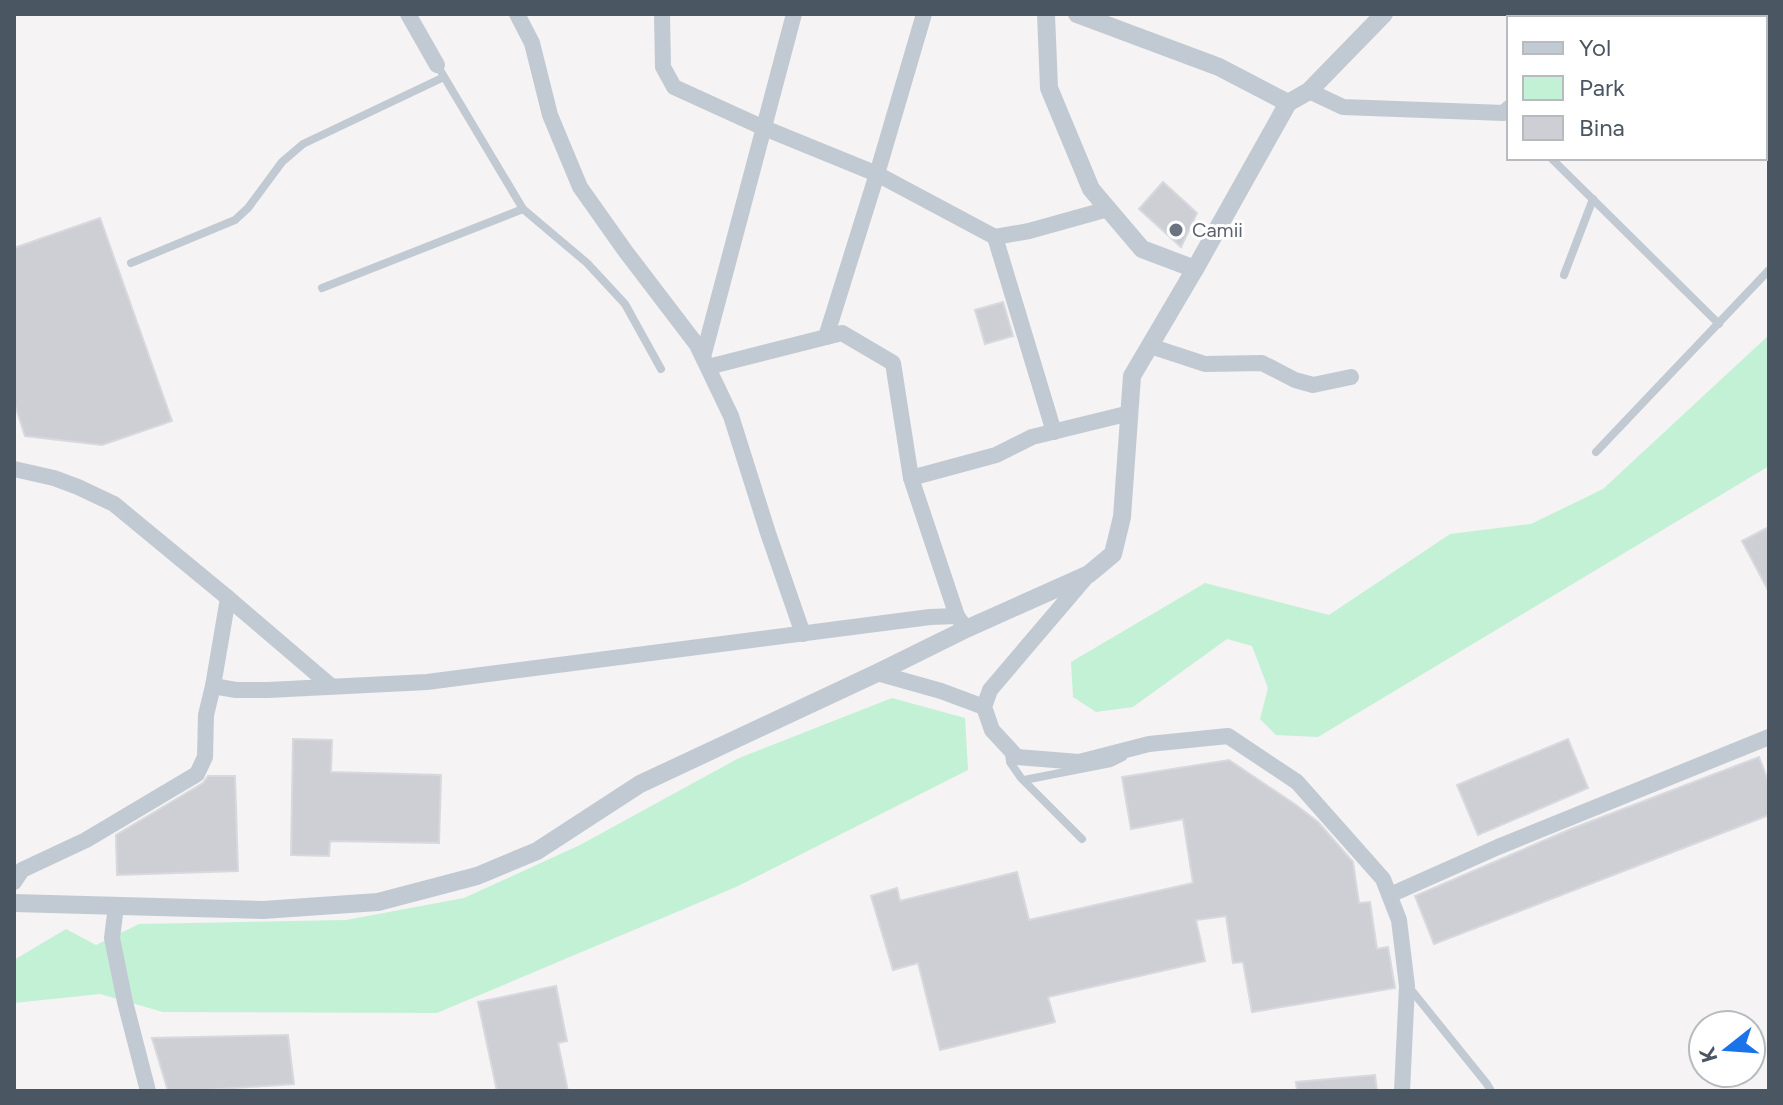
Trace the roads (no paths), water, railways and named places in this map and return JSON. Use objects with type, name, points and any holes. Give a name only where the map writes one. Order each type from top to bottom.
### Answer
[{"type":"street","points":[[408,14],[441,71]]},
{"type":"street","points":[[517,14],[532,43],[550,115],[580,187],[697,345],[731,416],[803,634]]},
{"type":"street","points":[[662,14],[663,67],[674,87],[877,174],[995,237],[1108,209]]},
{"type":"street","points":[[705,362],[794,14]]},
{"type":"street","points":[[826,337],[924,14]]},
{"type":"street","points":[[1046,14],[1049,88],[1091,189],[1142,249],[1195,269]]},
{"type":"street","points":[[1077,14],[1219,67],[1288,103]]},
{"type":"street","points":[[1384,14],[1309,91],[1288,103],[1132,376],[1122,517],[1113,554],[1089,574],[990,690],[984,707],[992,730],[1017,757],[1079,762],[1149,744],[1228,736],[1297,782],[1383,879],[1399,920],[1407,986],[1402,1091]]},
{"type":"street","points":[[1309,91],[1343,107],[1507,112]]},
{"type":"street","points":[[995,237],[1054,432]]},
{"type":"street","points":[[705,362],[842,333],[893,363],[911,478],[962,623]]},
{"type":"street","points":[[1150,346],[1205,364],[1262,363],[1295,380],[1313,385],[1351,377]]},
{"type":"street","points":[[911,478],[996,455],[1032,437],[1130,413]]},
{"type":"street","points":[[14,469],[66,483],[114,504],[331,686]]},
{"type":"street","points":[[14,903],[263,910],[378,902],[477,876],[537,851],[640,784],[877,673],[962,623],[1089,574]]},
{"type":"street","points":[[14,882],[22,870],[86,840],[197,774],[205,757],[206,715],[228,598]]},
{"type":"street","points":[[213,686],[236,690],[427,682],[930,617],[962,623]]},
{"type":"street","points":[[877,673],[984,707]]},
{"type":"street","points":[[1390,895],[1498,847],[1769,737]]},
{"type":"street","points":[[116,906],[112,938],[148,1091]]},
{"type":"lane","points":[[131,263],[235,220],[248,208],[282,162],[303,144],[441,71],[523,209],[587,263],[625,304],[661,369]]},
{"type":"lane","points":[[1553,160],[1719,324]]},
{"type":"lane","points":[[1564,275],[1593,199]]},
{"type":"lane","points":[[322,288],[523,209]]},
{"type":"lane","points":[[1596,452],[1769,270]]},
{"type":"lane","points":[[1024,780],[1111,763],[1149,744]]},
{"type":"lane","points":[[1008,747],[1010,762],[1024,780],[1082,839]]},
{"type":"lane","points":[[1407,986],[1491,1091]]},
{"type":"place","name":"Camii","points":[[1176,230]]}]
